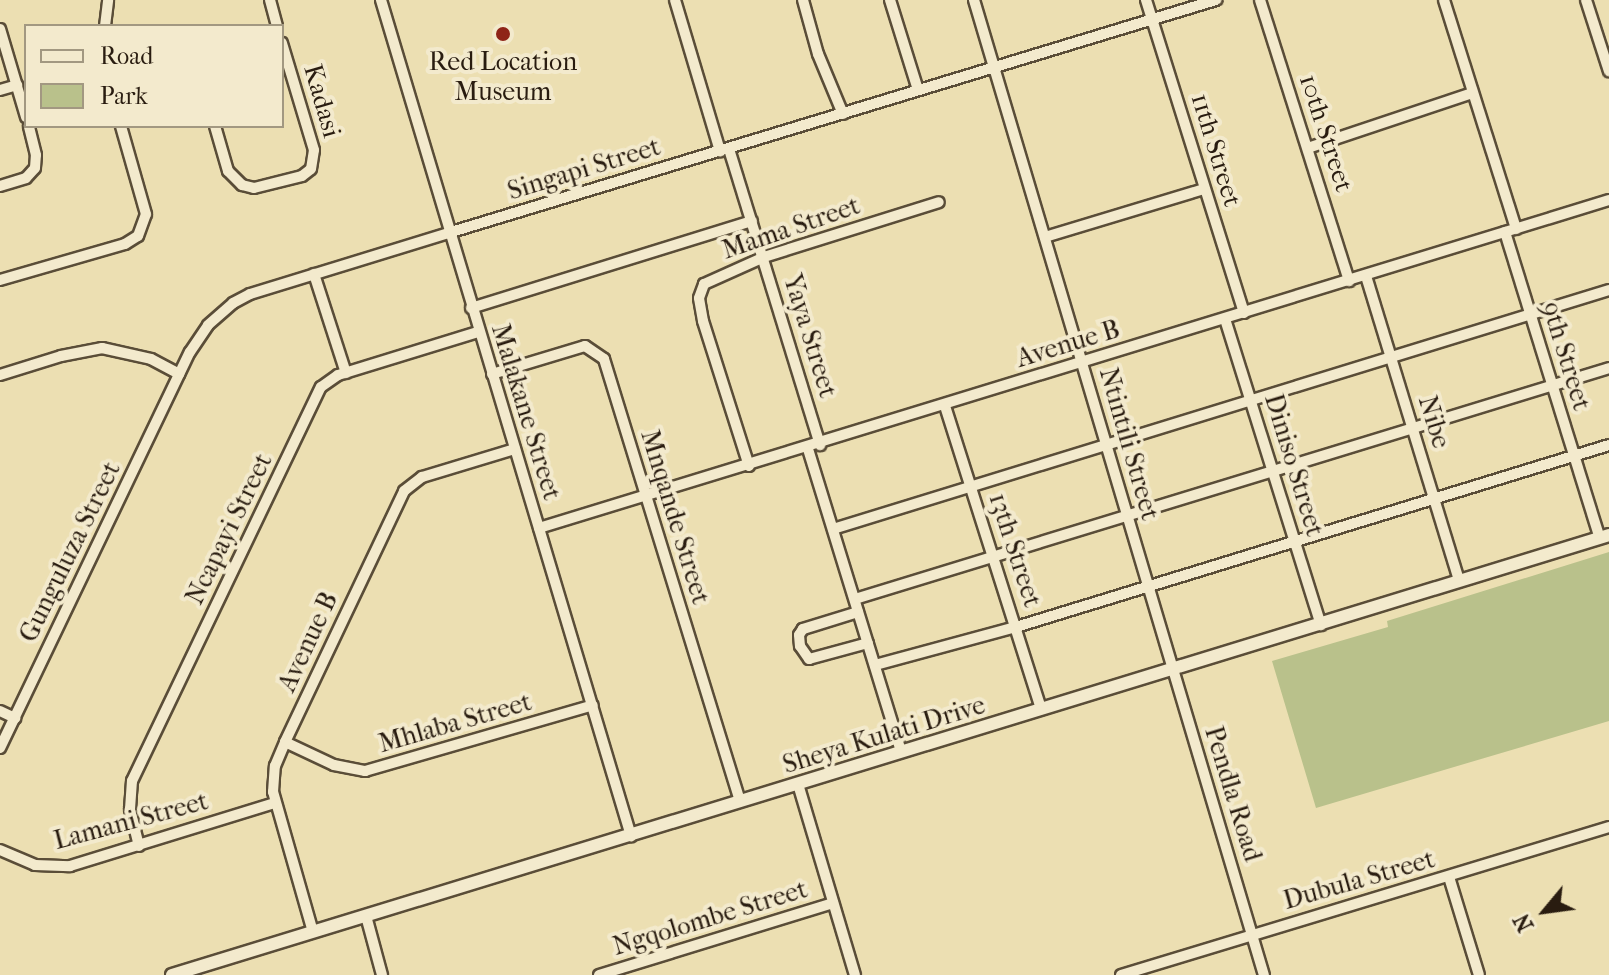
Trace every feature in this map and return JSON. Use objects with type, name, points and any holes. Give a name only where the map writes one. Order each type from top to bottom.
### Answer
[{"type":"street","points":[[105,24],[108,0]]},
{"type":"street","points":[[270,0],[276,24]]},
{"type":"street","name":"Malakane Street","points":[[381,0],[448,233],[631,836]]},
{"type":"street","name":"Yaya Street","points":[[675,0],[724,150],[764,257],[820,445]]},
{"type":"street","points":[[890,0],[918,90]]},
{"type":"street","name":"Ntintili Street","points":[[974,0],[1173,671]]},
{"type":"street","name":"11th Street","points":[[1146,0],[1244,313]]},
{"type":"street","name":"Singapi Street","points":[[179,374],[208,325],[225,309],[250,294],[1216,0]]},
{"type":"street","name":"10th Street","points":[[1260,0],[1349,281]]},
{"type":"street","name":"9th Street","points":[[1444,0],[1511,231],[1531,315],[1574,456],[1604,537]]},
{"type":"street","points":[[1586,0],[1609,71]]},
{"type":"street","points":[[805,1],[818,54],[843,114]]},
{"type":"street","points":[[0,29],[24,110]]},
{"type":"street","name":"Kadasi","points":[[216,128],[228,171],[242,185],[254,188],[302,176],[311,169],[314,150],[284,50]]},
{"type":"street","points":[[0,90],[17,85]]},
{"type":"street","points":[[1308,148],[1472,93]]},
{"type":"street","points":[[0,186],[26,178],[35,168],[36,155],[29,128]]},
{"type":"street","points":[[0,280],[125,244],[138,236],[146,214],[122,128]]},
{"type":"street","points":[[1045,237],[1204,189]]},
{"type":"street","name":"Avenue B","points":[[539,528],[808,449],[1609,200]]},
{"type":"street","name":"Mama Street","points":[[749,466],[703,321],[699,298],[709,279],[764,257],[939,202]]},
{"type":"street","points":[[471,308],[752,221]]},
{"type":"street","points":[[314,274],[346,373]]},
{"type":"street","name":"Nibe","points":[[1366,276],[1459,581]]},
{"type":"street","points":[[833,529],[1106,444],[1252,403],[1390,356],[1609,290]]},
{"type":"street","name":"Diniso Street","points":[[1225,319],[1321,625]]},
{"type":"street","name":"Ncapayi Street","points":[[139,846],[129,799],[132,781],[321,387],[346,373],[478,332]]},
{"type":"street","name":"Mnqande Street","points":[[492,374],[578,347],[595,350],[604,359],[740,802]]},
{"type":"street","points":[[0,375],[61,356],[102,348],[151,359],[179,374]]},
{"type":"street","points":[[855,599],[1609,368]]},
{"type":"street","name":"Gunguluza Street","points":[[0,748],[179,374]]},
{"type":"street","name":"13th Street","points":[[945,406],[1041,709]]},
{"type":"street","points":[[875,665],[1016,627],[1609,445]]},
{"type":"street","name":"Avenue B","points":[[313,932],[275,803],[275,766],[285,742],[404,491],[422,477],[515,449]]},
{"type":"street","points":[[808,449],[901,752]]},
{"type":"street","name":"Sheya Kulati Drive","points":[[172,975],[1604,537]]},
{"type":"street","points":[[858,612],[803,629],[799,635],[800,646],[809,659],[868,643]]},
{"type":"street","name":"Pendla Road","points":[[1173,671],[1264,975]]},
{"type":"street","name":"Mhlaba Street","points":[[285,742],[334,765],[365,771],[593,705]]},
{"type":"street","points":[[0,711],[15,718]]},
{"type":"street","points":[[798,784],[855,975]]},
{"type":"street","name":"Lamani Street","points":[[0,850],[35,865],[60,867],[139,846],[275,803]]},
{"type":"street","name":"Dubula Street","points":[[1121,975],[1609,827]]},
{"type":"street","points":[[1449,877],[1479,975]]},
{"type":"street","name":"Ngqolombe Street","points":[[599,975],[833,903]]},
{"type":"street","points":[[366,916],[382,975]]},
{"type":"green space","points":[[1609,552],[1609,721],[1316,808],[1272,661],[1388,627],[1387,621]]},
{"type":"place","name":"Red Location Museum","points":[[503,34]]}]
